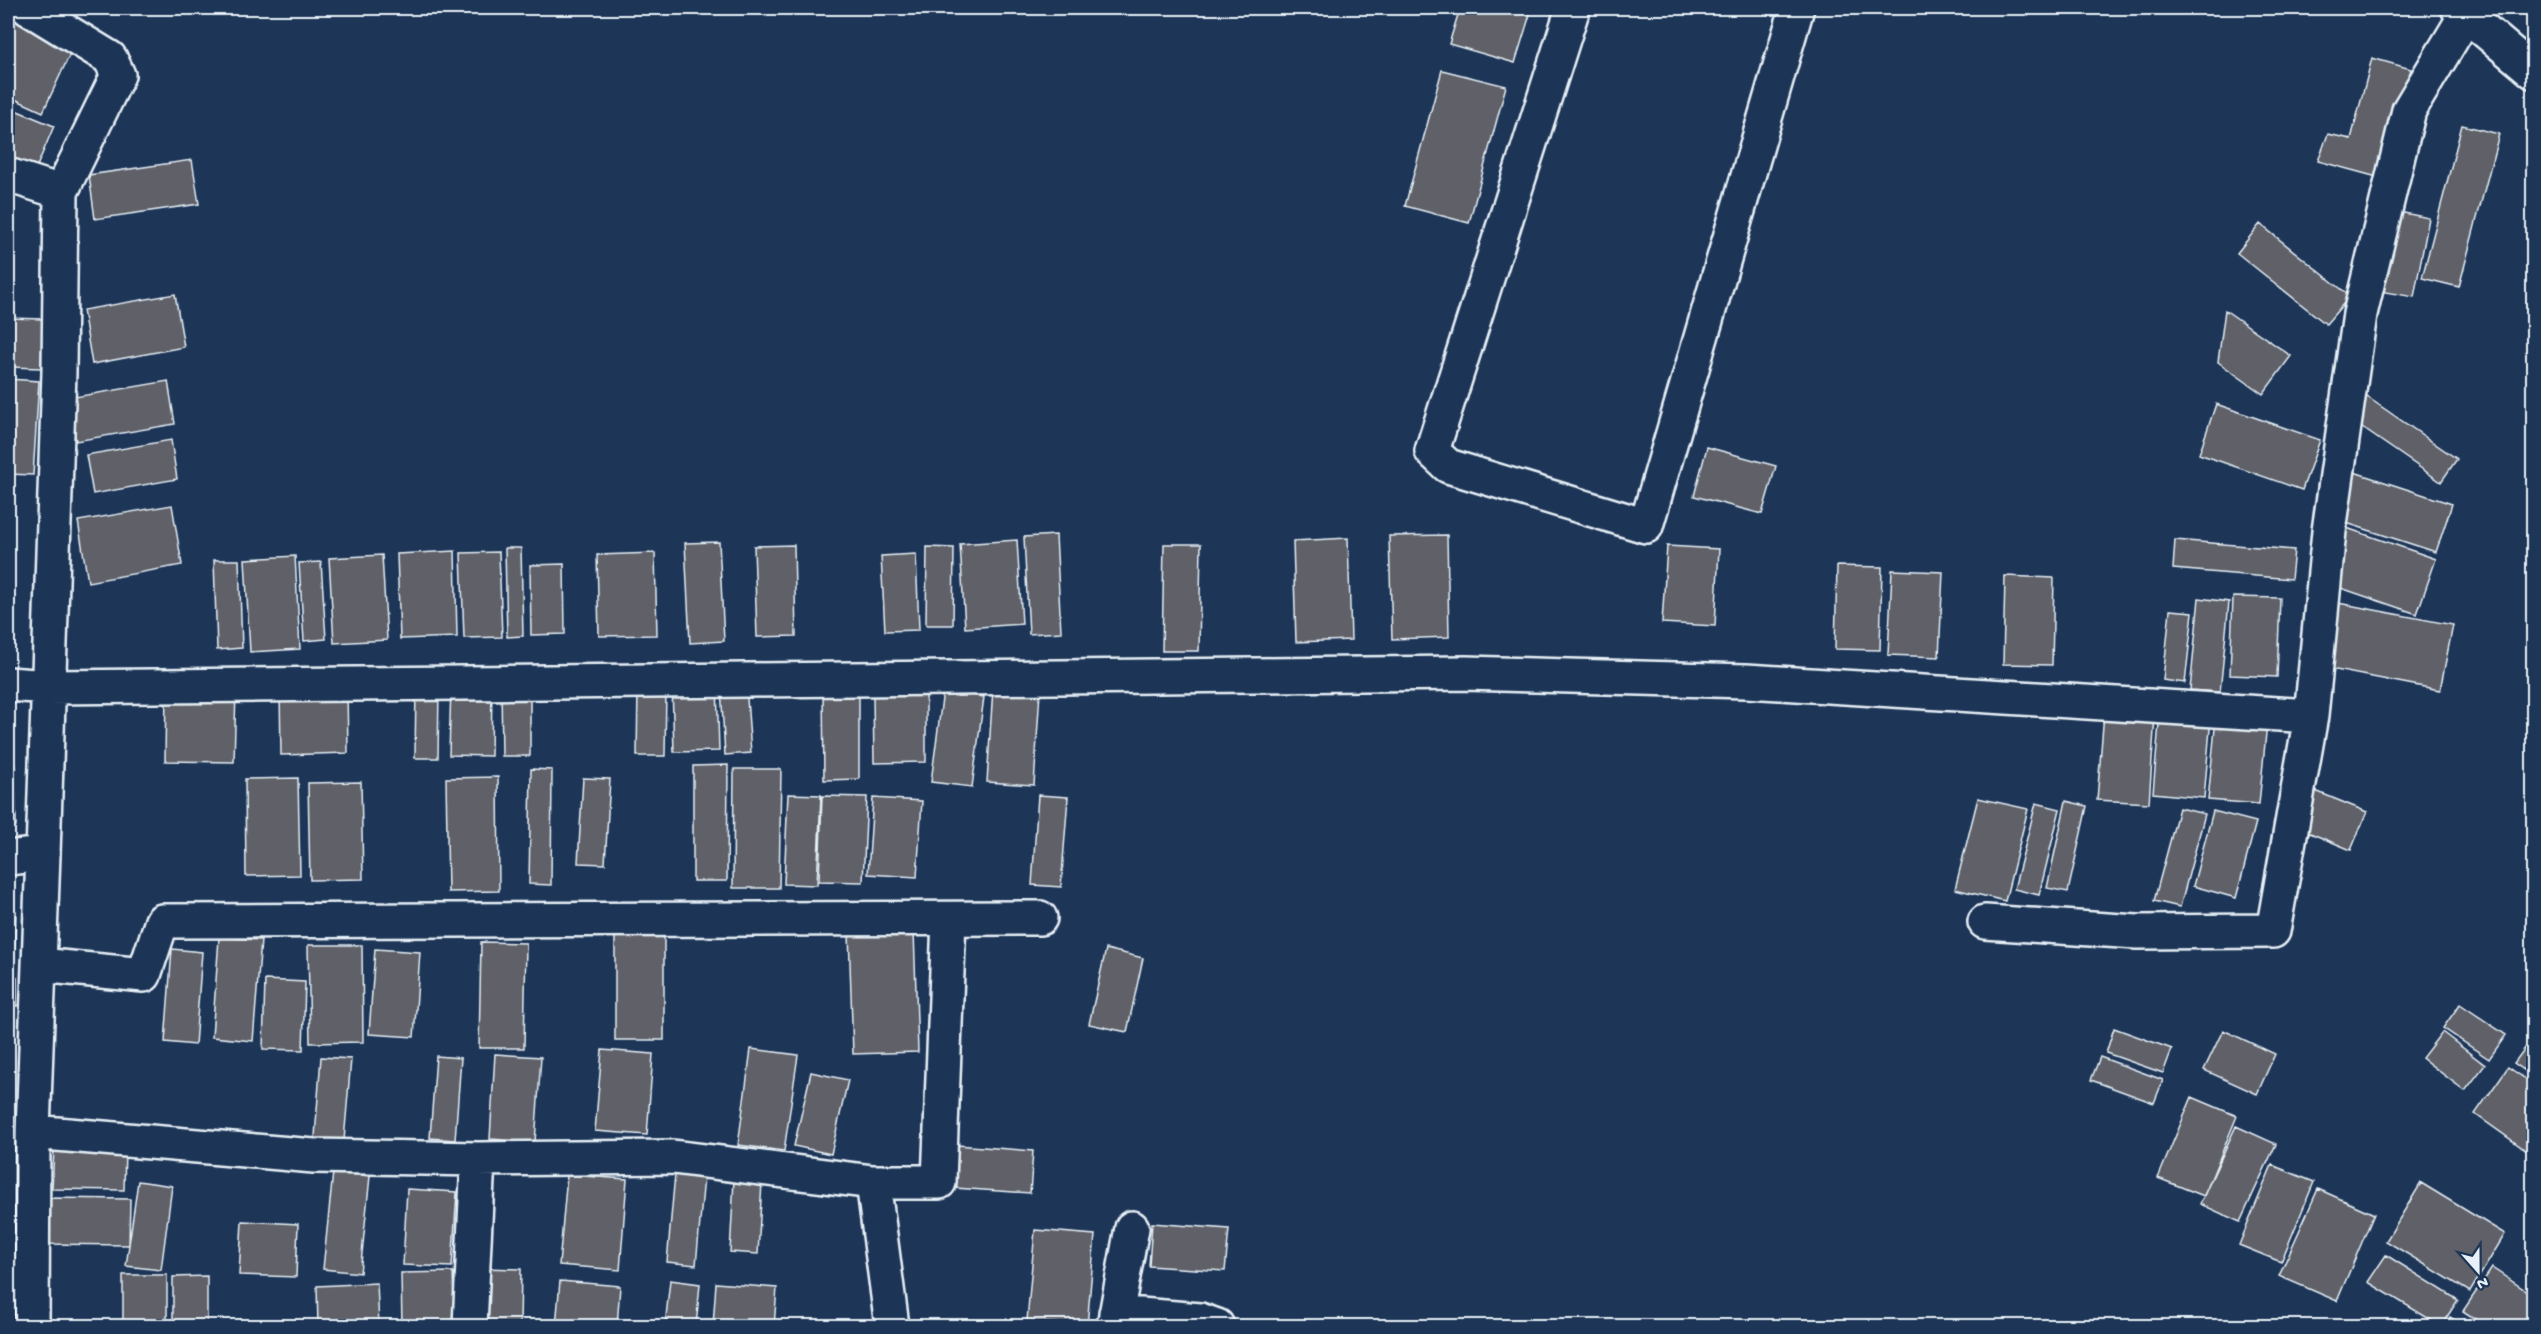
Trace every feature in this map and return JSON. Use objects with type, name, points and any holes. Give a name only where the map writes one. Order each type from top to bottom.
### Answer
[{"type":"street","points":[[28,8],[110,58],[118,75],[61,192],[59,372],[33,1132],[32,1326]]},
{"type":"street","points":[[1573,8],[1432,451],[1448,466],[1646,526],[1797,8]]},
{"type":"street","points":[[1985,922],[2137,932],[2273,931],[2311,716],[2329,531],[2360,314],[2409,110],[2462,11],[2534,72]]},
{"type":"street","points":[[8,175],[61,192]]},
{"type":"street","points":[[8,684],[49,687],[1466,673],[1746,681],[2311,716]]},
{"type":"street","points":[[8,858],[43,854]]},
{"type":"street","points":[[39,965],[144,975],[162,921],[1040,918]]},
{"type":"street","points":[[33,1132],[314,1156],[478,1159],[673,1157],[873,1182],[939,1182],[950,920]]},
{"type":"street","points":[[470,1326],[478,1159]]},
{"type":"street","points":[[873,1182],[892,1326]]},
{"type":"street","points":[[1132,1228],[1115,1320],[1200,1320],[1217,1326]]},
{"type":"building","points":[[1460,8],[1532,8],[1515,63],[1449,44]]},
{"type":"building","points":[[8,12],[75,43],[43,112],[8,96]]},
{"type":"building","points":[[2372,58],[2411,69],[2381,178],[2318,161],[2328,134],[2351,139]]},
{"type":"building","points":[[1442,70],[1506,86],[1469,223],[1405,206]]},
{"type":"building","points":[[8,107],[54,126],[32,178],[8,168]]},
{"type":"building","points":[[2462,125],[2499,134],[2459,287],[2422,278]]},
{"type":"building","points":[[192,160],[199,204],[95,219],[89,175]]},
{"type":"building","points":[[2394,211],[2429,218],[2414,297],[2379,291]]},
{"type":"building","points":[[2260,224],[2350,296],[2326,324],[2237,253]]},
{"type":"building","points":[[175,294],[184,347],[92,364],[83,310]]},
{"type":"building","points":[[2225,310],[2291,356],[2263,394],[2218,362]]},
{"type":"building","points":[[8,318],[43,319],[41,368],[8,367]]},
{"type":"building","points":[[8,379],[39,381],[33,475],[8,474]]},
{"type":"building","points":[[168,381],[175,424],[76,441],[69,398]]},
{"type":"building","points":[[2360,392],[2457,459],[2441,482],[2348,418]]},
{"type":"building","points":[[2216,404],[2320,440],[2302,490],[2199,454]]},
{"type":"building","points":[[171,440],[177,479],[93,494],[86,455]]},
{"type":"building","points":[[1707,447],[1776,466],[1762,514],[1694,496]]},
{"type":"building","points":[[2354,472],[2452,504],[2436,552],[2337,520]]},
{"type":"building","points":[[172,505],[182,565],[88,582],[78,521]]},
{"type":"building","points":[[2338,525],[2436,559],[2417,614],[2329,584]]},
{"type":"building","points":[[1056,535],[1061,632],[1029,634],[1024,537]]},
{"type":"building","points":[[1447,535],[1449,637],[1392,639],[1389,536]]},
{"type":"building","points":[[1348,538],[1351,640],[1296,642],[1293,541]]},
{"type":"building","points":[[1017,540],[1022,624],[965,628],[960,544]]},
{"type":"building","points":[[2175,540],[2294,550],[2291,579],[2173,569]]},
{"type":"building","points":[[719,542],[724,641],[690,643],[685,543]]},
{"type":"building","points":[[1164,544],[1201,544],[1199,651],[1162,651]]},
{"type":"building","points":[[794,545],[796,636],[757,637],[754,546]]},
{"type":"building","points":[[1667,546],[1719,549],[1715,626],[1662,623]]},
{"type":"building","points":[[927,547],[954,548],[953,625],[926,625]]},
{"type":"building","points":[[505,548],[521,548],[523,636],[507,637]]},
{"type":"building","points":[[455,551],[457,637],[400,639],[397,554]]},
{"type":"building","points":[[499,552],[502,637],[464,638],[461,553]]},
{"type":"building","points":[[655,553],[657,635],[599,636],[597,555]]},
{"type":"building","points":[[916,554],[919,630],[885,631],[881,556]]},
{"type":"building","points":[[382,555],[387,640],[334,643],[329,558]]},
{"type":"building","points":[[295,556],[300,649],[250,652],[245,559]]},
{"type":"building","points":[[214,560],[239,560],[242,648],[217,650]]},
{"type":"building","points":[[321,562],[326,639],[304,641],[299,563]]},
{"type":"building","points":[[564,564],[565,634],[531,635],[530,565]]},
{"type":"building","points":[[1837,566],[1882,567],[1880,650],[1835,649]]},
{"type":"building","points":[[1892,570],[1943,572],[1939,657],[1888,655]]},
{"type":"building","points":[[2005,576],[2054,578],[2052,665],[2003,664]]},
{"type":"building","points":[[2233,597],[2280,598],[2277,677],[2230,675]]},
{"type":"building","points":[[2199,598],[2229,602],[2220,692],[2190,690]]},
{"type":"building","points":[[2333,602],[2453,625],[2440,690],[2320,667]]},
{"type":"building","points":[[2170,610],[2193,612],[2185,683],[2163,680]]},
{"type":"building","points":[[717,684],[719,751],[674,752],[672,685]]},
{"type":"building","points":[[451,685],[492,685],[491,756],[449,755]]},
{"type":"building","points":[[746,685],[751,753],[725,755],[721,687]]},
{"type":"building","points":[[501,686],[530,686],[530,756],[502,756]]},
{"type":"building","points":[[638,688],[666,688],[665,756],[637,756]]},
{"type":"building","points":[[993,688],[1040,692],[1034,785],[987,782]]},
{"type":"building","points":[[166,689],[236,690],[234,762],[165,761]]},
{"type":"building","points":[[347,689],[348,753],[281,755],[280,691]]},
{"type":"building","points":[[416,689],[439,689],[438,758],[415,758]]},
{"type":"building","points":[[859,689],[859,779],[824,780],[823,690]]},
{"type":"building","points":[[943,691],[984,697],[972,787],[931,782]]},
{"type":"building","points":[[926,694],[926,762],[874,763],[873,695]]},
{"type":"building","points":[[2160,712],[2211,717],[2204,798],[2153,793]]},
{"type":"building","points":[[2104,713],[2155,716],[2149,803],[2097,800]]},
{"type":"building","points":[[2216,718],[2267,723],[2259,804],[2208,800]]},
{"type":"building","points":[[728,765],[727,881],[693,881],[693,766]]},
{"type":"building","points":[[8,766],[15,766],[16,826],[8,826]]},
{"type":"building","points":[[531,769],[552,770],[551,885],[529,884]]},
{"type":"building","points":[[734,769],[781,769],[779,888],[733,888]]},
{"type":"building","points":[[498,777],[499,891],[448,892],[446,778]]},
{"type":"building","points":[[298,778],[300,875],[246,876],[245,779]]},
{"type":"building","points":[[583,778],[610,779],[605,864],[578,863]]},
{"type":"building","points":[[361,782],[363,879],[310,880],[308,783]]},
{"type":"building","points":[[2313,790],[2367,812],[2351,850],[2298,828]]},
{"type":"building","points":[[788,794],[821,795],[817,885],[784,884]]},
{"type":"building","points":[[1038,795],[1068,797],[1061,887],[1032,885]]},
{"type":"building","points":[[822,796],[867,797],[863,882],[819,881]]},
{"type":"building","points":[[873,798],[922,801],[917,877],[868,874]]},
{"type":"building","points":[[1978,798],[2028,809],[2005,901],[1955,889]]},
{"type":"building","points":[[2066,801],[2087,806],[2068,892],[2047,888]]},
{"type":"building","points":[[2036,803],[2060,809],[2039,895],[2014,889]]},
{"type":"building","points":[[2179,808],[2205,814],[2180,907],[2154,901]]},
{"type":"building","points":[[2213,811],[2256,822],[2236,898],[2193,886]]},
{"type":"building","points":[[8,910],[16,911],[14,971],[8,971]]},
{"type":"building","points":[[914,931],[918,1052],[853,1054],[849,933]]},
{"type":"building","points":[[615,934],[664,934],[664,1040],[615,1040]]},
{"type":"building","points":[[219,938],[261,940],[253,1041],[212,1037]]},
{"type":"building","points":[[481,942],[526,943],[524,1048],[479,1048]]},
{"type":"building","points":[[308,945],[362,945],[363,1042],[310,1043]]},
{"type":"building","points":[[172,949],[202,952],[195,1045],[165,1042]]},
{"type":"building","points":[[375,949],[420,952],[414,1037],[369,1034]]},
{"type":"building","points":[[1106,949],[1143,958],[1127,1032],[1089,1024]]},
{"type":"building","points":[[8,977],[17,977],[17,1006],[8,1006]]},
{"type":"building","points":[[265,980],[305,982],[303,1050],[263,1049]]},
{"type":"building","points":[[2460,1004],[2506,1035],[2489,1059],[2443,1028]]},
{"type":"building","points":[[8,1012],[10,1012],[10,1065],[8,1065]]},
{"type":"building","points":[[2114,1028],[2172,1049],[2163,1073],[2106,1053]]},
{"type":"building","points":[[2223,1030],[2275,1054],[2257,1094],[2204,1070]]},
{"type":"building","points":[[2442,1032],[2485,1065],[2465,1091],[2422,1058]]},
{"type":"building","points":[[2534,1036],[2534,1077],[2514,1063]]},
{"type":"building","points":[[751,1049],[798,1055],[784,1151],[738,1145]]},
{"type":"building","points":[[602,1050],[653,1054],[647,1135],[595,1131]]},
{"type":"building","points":[[495,1054],[541,1057],[535,1142],[490,1139]]},
{"type":"building","points":[[436,1056],[461,1058],[455,1140],[430,1138]]},
{"type":"building","points":[[321,1057],[351,1059],[343,1152],[314,1150]]},
{"type":"building","points":[[2100,1057],[2163,1080],[2154,1103],[2091,1080]]},
{"type":"building","points":[[2508,1067],[2534,1085],[2534,1156],[2475,1114]]},
{"type":"building","points":[[811,1072],[848,1080],[831,1154],[794,1146]]},
{"type":"building","points":[[2192,1097],[2237,1116],[2204,1196],[2158,1178]]},
{"type":"building","points":[[8,1114],[11,1114],[8,1154]]},
{"type":"building","points":[[2236,1126],[2276,1144],[2240,1222],[2200,1204]]},
{"type":"building","points":[[957,1145],[1033,1151],[1030,1193],[954,1188]]},
{"type":"building","points":[[54,1148],[125,1149],[124,1190],[52,1189]]},
{"type":"building","points":[[2272,1165],[2314,1182],[2281,1262],[2239,1245]]},
{"type":"building","points":[[333,1172],[370,1176],[360,1273],[323,1269]]},
{"type":"building","points":[[675,1174],[704,1177],[696,1265],[667,1262]]},
{"type":"building","points":[[567,1175],[627,1179],[620,1270],[559,1265]]},
{"type":"building","points":[[734,1180],[762,1181],[758,1254],[730,1252]]},
{"type":"building","points":[[138,1181],[172,1186],[161,1270],[126,1266]]},
{"type":"building","points":[[2421,1183],[2505,1234],[2470,1292],[2386,1241]]},
{"type":"building","points":[[407,1189],[457,1192],[452,1267],[403,1265]]},
{"type":"building","points":[[2318,1189],[2374,1214],[2337,1301],[2279,1276]]},
{"type":"building","points":[[44,1198],[130,1199],[129,1245],[44,1244]]},
{"type":"building","points":[[242,1221],[298,1224],[296,1277],[239,1275]]},
{"type":"building","points":[[1152,1223],[1229,1229],[1225,1271],[1149,1266]]},
{"type":"building","points":[[1035,1230],[1095,1235],[1087,1326],[1027,1321]]},
{"type":"building","points":[[2386,1255],[2458,1300],[2441,1326],[2368,1282]]},
{"type":"building","points":[[481,1268],[521,1269],[520,1326],[479,1326]]},
{"type":"building","points":[[2492,1268],[2534,1296],[2534,1326],[2486,1326],[2463,1311]]},
{"type":"building","points":[[453,1272],[455,1326],[402,1326],[401,1273]]},
{"type":"building","points":[[123,1275],[167,1275],[167,1326],[123,1326]]},
{"type":"building","points":[[207,1276],[207,1326],[173,1326],[173,1277]]},
{"type":"building","points":[[670,1280],[700,1284],[696,1326],[665,1326]]},
{"type":"building","points":[[560,1281],[620,1286],[617,1326],[556,1326]]},
{"type":"building","points":[[377,1283],[379,1326],[318,1326],[317,1286]]},
{"type":"building","points":[[716,1283],[777,1288],[774,1326],[713,1326]]},
{"type":"building","points":[[2450,1317],[2464,1326],[2444,1326]]}]
